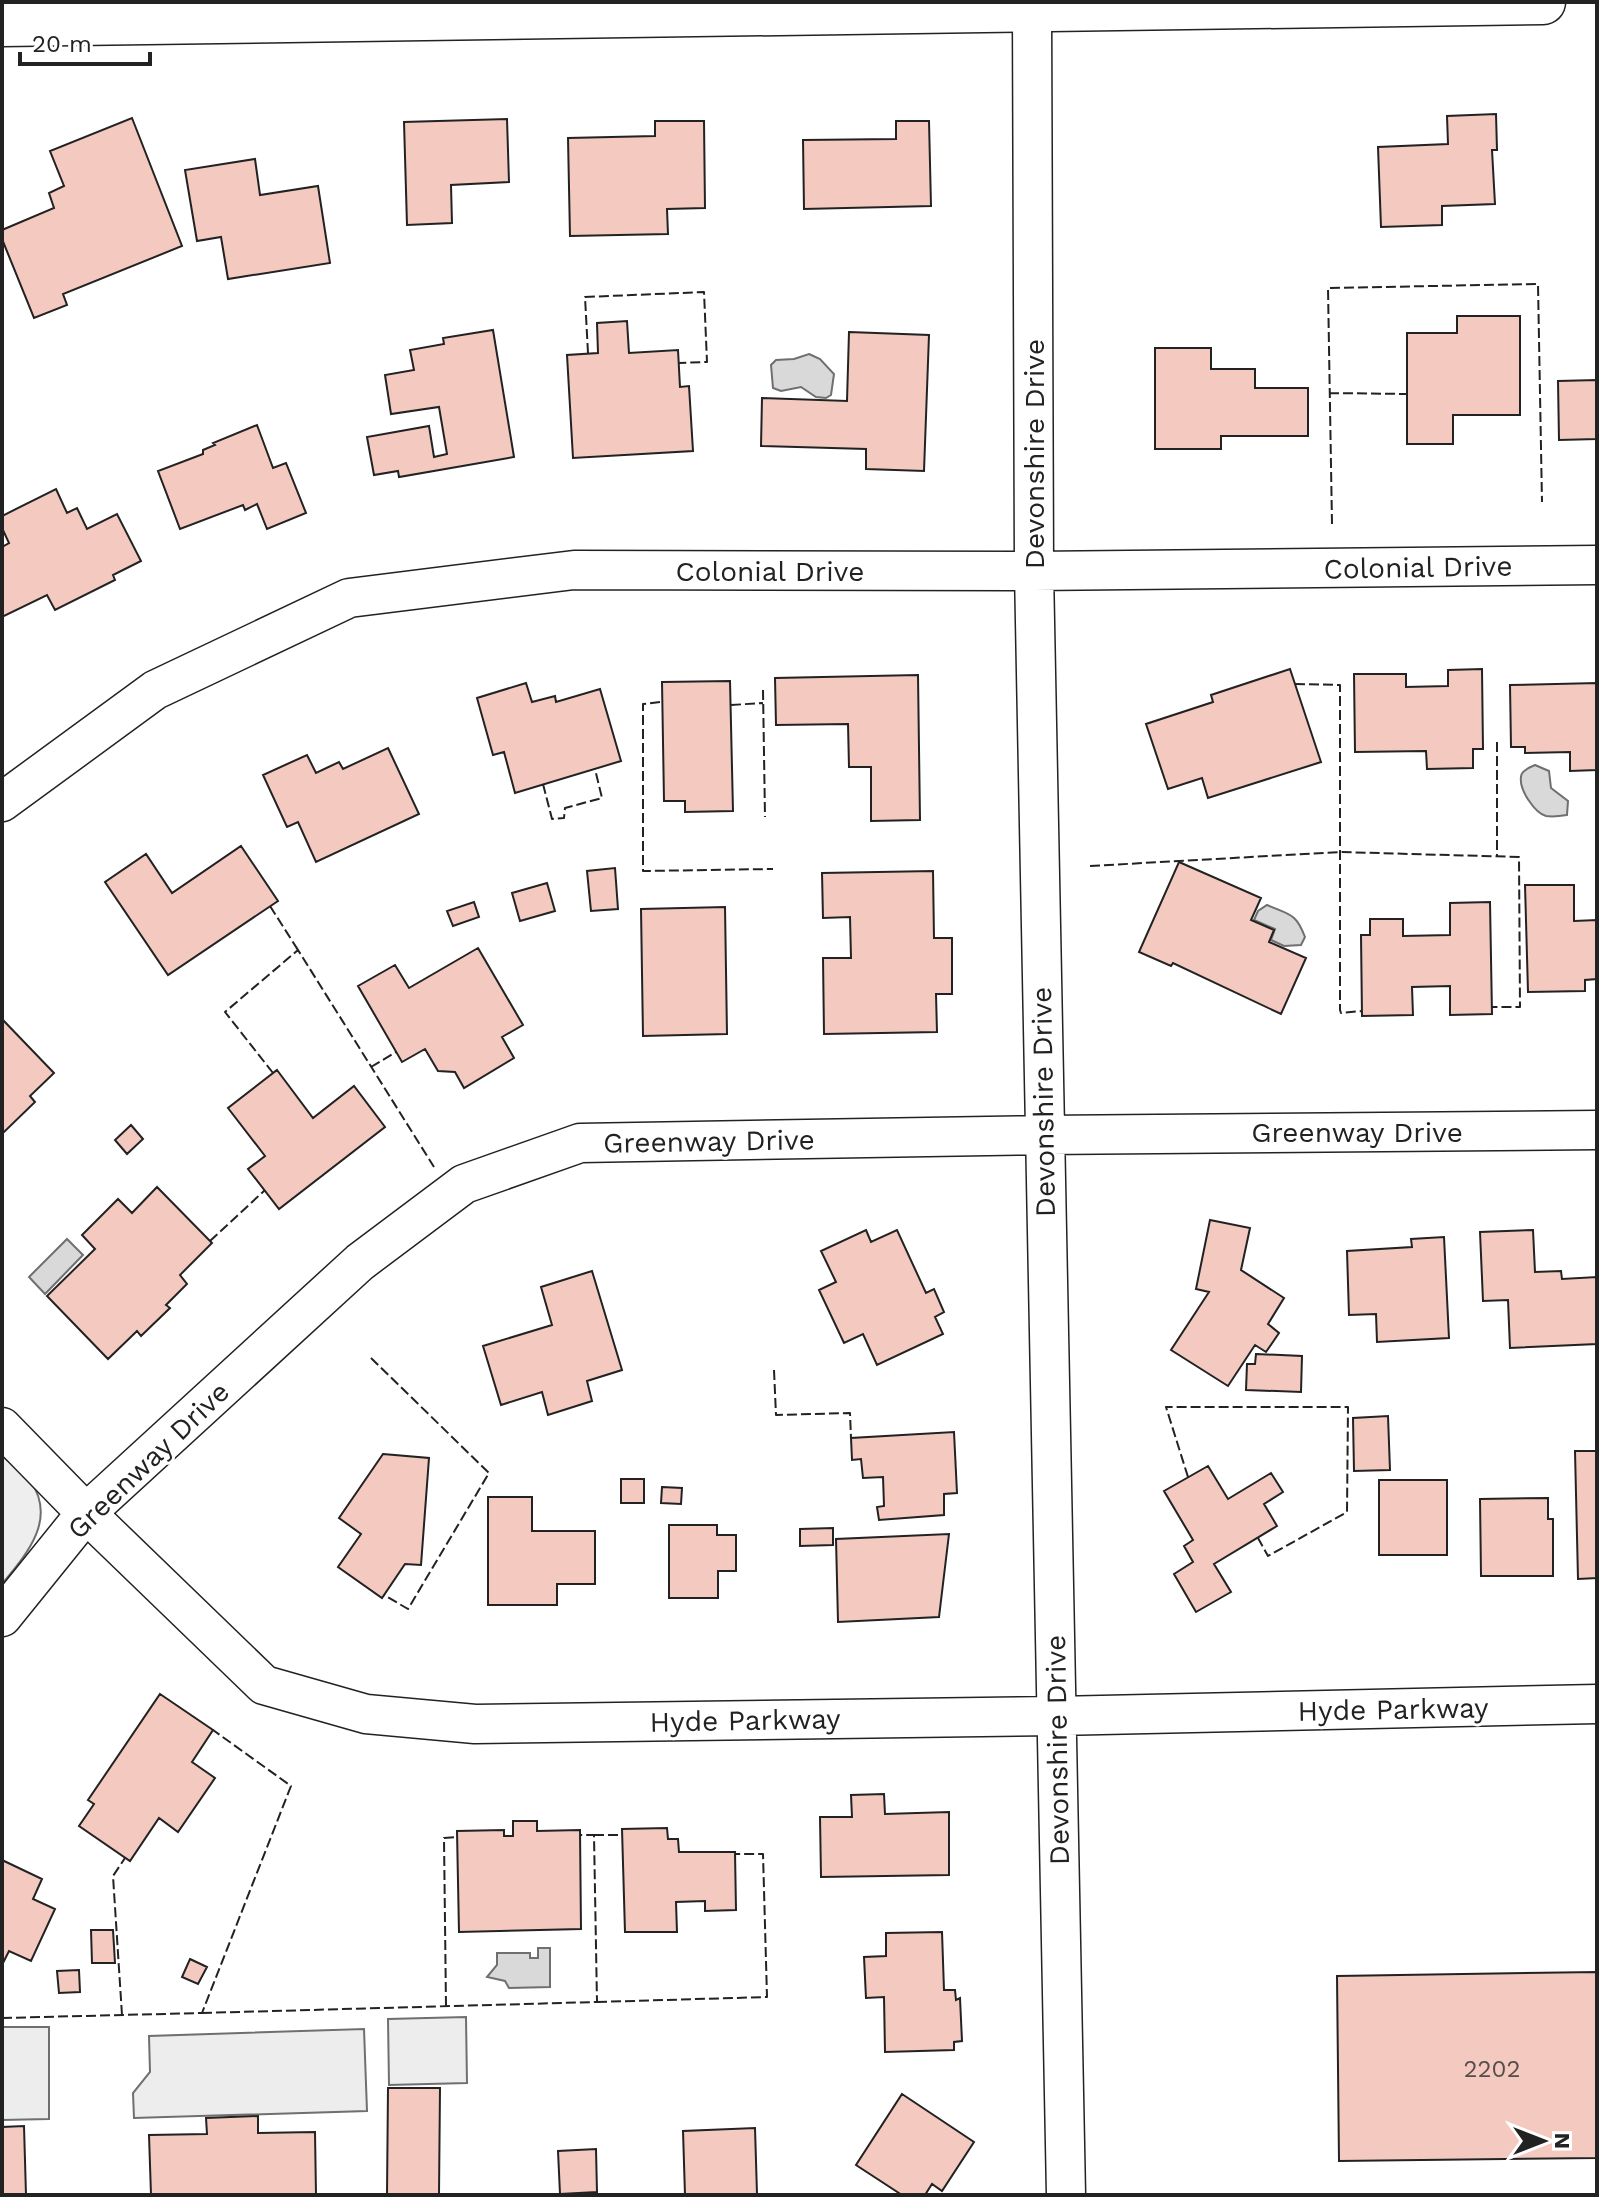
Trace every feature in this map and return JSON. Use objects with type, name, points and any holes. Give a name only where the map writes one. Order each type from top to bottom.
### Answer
[{"type":"street","points":[[2,24],[389,10],[1032,9],[1543,2]]},
{"type":"street","name":"Devonshire Drive","points":[[1032,9],[1034,571],[1066,2195]]},
{"type":"street","name":"Colonial Drive","points":[[2,802],[155,690],[349,598],[574,570],[1034,571],[1597,565]]},
{"type":"street","name":"Greenway Drive","points":[[2,1617],[86,1513],[360,1262],[464,1184],[580,1143],[1597,1130]]},
{"type":"street","name":"Hyde Parkway","points":[[2,1427],[264,1685],[366,1714],[475,1724],[1597,1704]]},
{"type":"shaded area","points":[[809,354],[820,359],[834,374],[831,395],[816,397],[801,387],[781,391],[773,388],[771,365],[776,360]]},
{"type":"shaded area","points":[[1535,765],[1549,771],[1551,788],[1568,801],[1567,815],[1546,816],[1529,800],[1521,775]]},
{"type":"shaded area","points":[[1267,905],[1295,919],[1305,937],[1301,945],[1284,946],[1271,940],[1275,929],[1254,920],[1258,911]]},
{"type":"shaded area","points":[[67,1239],[83,1255],[45,1294],[29,1277]]},
{"type":"shaded area","points":[[2,1456],[31,1482],[41,1510],[40,1523],[29,1549],[2,1584]]},
{"type":"shaded area","points":[[538,1948],[550,1948],[550,1987],[509,1988],[505,1981],[487,1977],[497,1965],[497,1953],[530,1953],[530,1958],[538,1958]]},
{"type":"shaded area","points":[[466,2017],[467,2083],[389,2085],[388,2019]]},
{"type":"shaded area","points":[[2,2027],[49,2027],[49,2119],[2,2120]]},
{"type":"shaded area","points":[[364,2029],[367,2111],[134,2118],[133,2093],[150,2072],[149,2036]]},
{"type":"building","points":[[1496,114],[1497,150],[1492,150],[1495,204],[1442,206],[1442,225],[1381,227],[1378,147],[1448,144],[1447,116]]},
{"type":"building","points":[[132,118],[182,246],[63,294],[67,305],[34,318],[2,239],[2,230],[54,208],[49,193],[64,186],[50,151]]},
{"type":"building","points":[[507,119],[509,182],[451,185],[452,223],[407,225],[404,122]]},
{"type":"building","points":[[655,121],[704,121],[705,208],[667,209],[668,234],[570,236],[568,138],[655,136]]},
{"type":"building","points":[[896,121],[929,121],[931,206],[804,209],[803,140],[896,139]]},
{"type":"building","points":[[255,159],[260,195],[318,186],[330,263],[228,279],[221,237],[197,241],[185,170]]},
{"type":"building","points":[[1457,316],[1520,316],[1520,415],[1453,415],[1453,444],[1407,444],[1407,333],[1457,333]]},
{"type":"building","points":[[627,321],[629,353],[678,350],[680,387],[689,386],[693,451],[573,458],[567,355],[598,353],[597,323]]},
{"type":"building","points":[[493,330],[514,457],[399,477],[398,471],[374,475],[367,437],[429,426],[434,457],[447,454],[439,407],[391,414],[385,375],[414,370],[410,350],[444,344],[443,338]]},
{"type":"building","points":[[849,332],[929,335],[924,471],[866,469],[866,449],[761,446],[762,398],[847,401]]},
{"type":"building","points":[[1155,348],[1211,348],[1211,369],[1255,369],[1255,388],[1308,388],[1308,436],[1221,436],[1221,449],[1155,449]]},
{"type":"building","points":[[1597,380],[1597,439],[1559,440],[1558,381]]},
{"type":"building","points":[[257,425],[273,468],[286,463],[306,513],[267,529],[257,504],[245,510],[243,505],[180,529],[158,471],[203,454],[203,450],[215,445],[213,443]]},
{"type":"building","points":[[56,489],[67,513],[77,508],[87,529],[117,514],[141,561],[113,575],[115,580],[55,610],[47,595],[2,617],[2,547],[9,543],[2,528],[2,516]]},
{"type":"building","points":[[1290,669],[1321,762],[1208,798],[1202,778],[1168,789],[1146,724],[1213,702],[1211,695]]},
{"type":"building","points":[[1482,669],[1483,749],[1473,749],[1473,768],[1427,769],[1426,751],[1355,752],[1354,674],[1406,674],[1406,687],[1448,686],[1448,670]]},
{"type":"building","points":[[918,675],[920,820],[871,821],[871,767],[849,767],[848,724],[776,725],[775,678]]},
{"type":"building","points":[[730,681],[733,811],[685,812],[685,801],[664,801],[662,682]]},
{"type":"building","points":[[526,683],[532,702],[555,696],[556,702],[600,689],[621,761],[515,793],[504,752],[493,755],[477,698]]},
{"type":"building","points":[[1597,683],[1597,770],[1570,771],[1570,752],[1525,753],[1525,747],[1511,747],[1510,685]]},
{"type":"building","points":[[388,748],[419,814],[316,862],[298,822],[287,827],[263,775],[307,755],[316,773],[339,762],[343,769]]},
{"type":"building","points":[[241,846],[278,901],[168,975],[105,882],[146,854],[172,893]]},
{"type":"building","points":[[1179,862],[1261,898],[1251,920],[1274,930],[1269,942],[1306,958],[1281,1014],[1173,963],[1171,966],[1139,952]]},
{"type":"building","points":[[615,868],[618,909],[591,911],[587,871]]},
{"type":"building","points":[[933,871],[934,938],[952,938],[952,994],[936,994],[937,1032],[824,1034],[823,958],[851,958],[850,917],[823,918],[822,873]]},
{"type":"building","points":[[547,883],[555,911],[520,921],[512,893]]},
{"type":"building","points":[[1525,885],[1574,885],[1574,921],[1597,920],[1597,979],[1585,980],[1585,991],[1528,992]]},
{"type":"building","points":[[474,902],[479,917],[453,926],[447,911]]},
{"type":"building","points":[[1490,902],[1492,1014],[1450,1015],[1450,986],[1412,987],[1413,1015],[1362,1016],[1361,935],[1370,935],[1370,919],[1403,919],[1403,936],[1450,935],[1450,903]]},
{"type":"building","points":[[725,907],[727,1034],[643,1036],[641,909]]},
{"type":"building","points":[[478,948],[523,1025],[502,1037],[514,1058],[464,1088],[455,1072],[438,1071],[425,1049],[402,1062],[358,986],[395,965],[409,988]]},
{"type":"building","points":[[2,1019],[54,1073],[30,1096],[35,1102],[2,1134]]},
{"type":"building","points":[[277,1070],[313,1118],[354,1086],[385,1127],[279,1209],[248,1169],[265,1156],[228,1108]]},
{"type":"building","points":[[131,1125],[143,1139],[127,1154],[115,1140]]},
{"type":"building","points":[[157,1187],[212,1243],[180,1275],[187,1284],[166,1305],[170,1308],[141,1336],[137,1331],[108,1359],[47,1296],[95,1249],[82,1235],[118,1199],[132,1213]]},
{"type":"building","points":[[1210,1220],[1250,1228],[1241,1270],[1284,1298],[1268,1324],[1279,1333],[1266,1352],[1255,1345],[1228,1386],[1171,1350],[1209,1292],[1196,1289]]},
{"type":"building","points":[[866,1230],[871,1242],[897,1230],[926,1293],[934,1289],[944,1312],[935,1317],[943,1334],[877,1365],[863,1334],[844,1343],[819,1290],[836,1282],[821,1251]]},
{"type":"building","points":[[1533,1230],[1535,1272],[1561,1271],[1562,1279],[1597,1277],[1597,1344],[1510,1348],[1508,1300],[1483,1301],[1480,1232]]},
{"type":"building","points":[[1444,1237],[1449,1338],[1377,1342],[1376,1314],[1349,1315],[1347,1251],[1412,1247],[1411,1239]]},
{"type":"building","points":[[592,1271],[622,1370],[587,1381],[592,1401],[548,1415],[542,1392],[501,1405],[483,1346],[552,1325],[541,1287]]},
{"type":"building","points":[[1256,1354],[1302,1356],[1301,1392],[1246,1390],[1247,1364],[1255,1364]]},
{"type":"building","points":[[1388,1416],[1390,1470],[1354,1471],[1353,1418]]},
{"type":"building","points":[[954,1432],[957,1493],[944,1494],[944,1515],[879,1520],[877,1507],[884,1506],[883,1477],[863,1478],[861,1459],[852,1460],[851,1438]]},
{"type":"building","points":[[1575,1451],[1597,1451],[1597,1578],[1578,1579]]},
{"type":"building","points":[[383,1454],[429,1458],[421,1565],[405,1564],[382,1598],[338,1567],[361,1534],[339,1518]]},
{"type":"building","points":[[1208,1466],[1228,1499],[1271,1473],[1283,1492],[1264,1504],[1277,1526],[1214,1564],[1231,1592],[1196,1612],[1174,1574],[1193,1562],[1184,1546],[1193,1540],[1164,1491]]},
{"type":"building","points":[[621,1479],[644,1479],[644,1503],[621,1503]]},
{"type":"building","points":[[1379,1480],[1447,1480],[1447,1555],[1379,1555]]},
{"type":"building","points":[[662,1487],[682,1488],[681,1504],[661,1503]]},
{"type":"building","points":[[488,1497],[532,1497],[532,1531],[595,1531],[595,1584],[557,1584],[557,1605],[488,1605]]},
{"type":"building","points":[[1548,1498],[1548,1519],[1553,1519],[1553,1576],[1481,1576],[1480,1499]]},
{"type":"building","points":[[669,1525],[717,1525],[717,1535],[736,1535],[736,1571],[718,1571],[718,1598],[669,1598]]},
{"type":"building","points":[[833,1528],[833,1545],[800,1546],[800,1529]]},
{"type":"building","points":[[949,1534],[939,1617],[838,1622],[836,1539]]},
{"type":"building","points":[[160,1694],[213,1730],[192,1762],[215,1778],[178,1832],[159,1818],[130,1861],[79,1826],[94,1804],[88,1800]]},
{"type":"building","points":[[884,1794],[885,1814],[949,1812],[949,1875],[821,1877],[820,1817],[852,1817],[851,1795]]},
{"type":"building","points":[[513,1821],[537,1821],[537,1831],[580,1830],[581,1929],[459,1932],[457,1831],[504,1830],[504,1836],[513,1836]]},
{"type":"building","points":[[667,1828],[668,1839],[678,1839],[679,1852],[735,1852],[736,1910],[705,1911],[705,1901],[676,1902],[677,1932],[625,1932],[622,1829]]},
{"type":"building","points":[[2,1860],[42,1879],[33,1899],[55,1909],[31,1961],[9,1951],[2,1965]]},
{"type":"building","points":[[91,1930],[113,1930],[115,1963],[92,1963]]},
{"type":"building","points":[[942,1932],[944,1990],[955,1990],[956,2000],[960,1998],[962,2041],[954,2042],[954,2050],[885,2052],[884,1997],[866,1998],[864,1957],[886,1956],[886,1933]]},
{"type":"building","points":[[190,1959],[207,1967],[198,1984],[182,1977]]},
{"type":"building","points":[[79,1970],[80,1992],[59,1993],[57,1971]]},
{"type":"building","points":[[1597,1972],[1597,2158],[1339,2161],[1337,1976]]},
{"type":"building","points":[[388,2088],[440,2088],[439,2195],[387,2195]]},
{"type":"building","points":[[902,2094],[974,2142],[942,2191],[932,2184],[925,2195],[902,2195],[856,2165]]},
{"type":"building","points":[[258,2116],[258,2133],[315,2132],[316,2195],[151,2195],[149,2135],[207,2134],[206,2118]]},
{"type":"building","points":[[24,2126],[26,2195],[2,2195],[2,2127]]},
{"type":"building","points":[[755,2128],[757,2194],[685,2195],[683,2131]]},
{"type":"building","points":[[596,2149],[597,2192],[560,2194],[558,2151]]},
{"type":"fence","points":[[1332,524],[1328,288],[1538,284],[1542,502]]},
{"type":"fence","points":[[588,353],[585,297],[704,292],[707,362],[679,363]]},
{"type":"fence","points":[[1329,393],[1407,394]]},
{"type":"fence","points":[[1295,684],[1340,685],[1340,1010],[1341,1013],[1362,1011]]},
{"type":"fence","points":[[763,690],[765,817]]},
{"type":"fence","points":[[660,702],[643,704],[643,871],[773,869]]},
{"type":"fence","points":[[731,705],[763,703]]},
{"type":"fence","points":[[1497,742],[1497,857]]},
{"type":"fence","points":[[543,784],[552,819],[564,818],[565,808],[602,798],[595,769]]},
{"type":"fence","points":[[1090,866],[1340,852],[1519,857],[1520,1007],[1492,1007]]},
{"type":"fence","points":[[270,906],[298,950]]},
{"type":"fence","points":[[273,1073],[225,1012],[298,950],[434,1167]]},
{"type":"fence","points":[[371,1067],[396,1052]]},
{"type":"fence","points":[[210,1241],[265,1190]]},
{"type":"fence","points":[[371,1358],[489,1473],[408,1609],[384,1595]]},
{"type":"fence","points":[[774,1370],[776,1415],[850,1413],[851,1438]]},
{"type":"fence","points":[[1188,1477],[1166,1407],[1348,1407],[1347,1512],[1268,1556],[1258,1538]]},
{"type":"fence","points":[[2,2018],[202,2013],[291,1786],[213,1730]]},
{"type":"fence","points":[[202,2013],[597,2002],[594,1835],[580,1835]]},
{"type":"fence","points":[[594,1835],[622,1835]]},
{"type":"fence","points":[[446,2006],[444,1838],[458,1837]]},
{"type":"fence","points":[[597,2002],[767,1997],[763,1854],[735,1854]]},
{"type":"fence","points":[[122,2015],[113,1876],[125,1858]]}]
